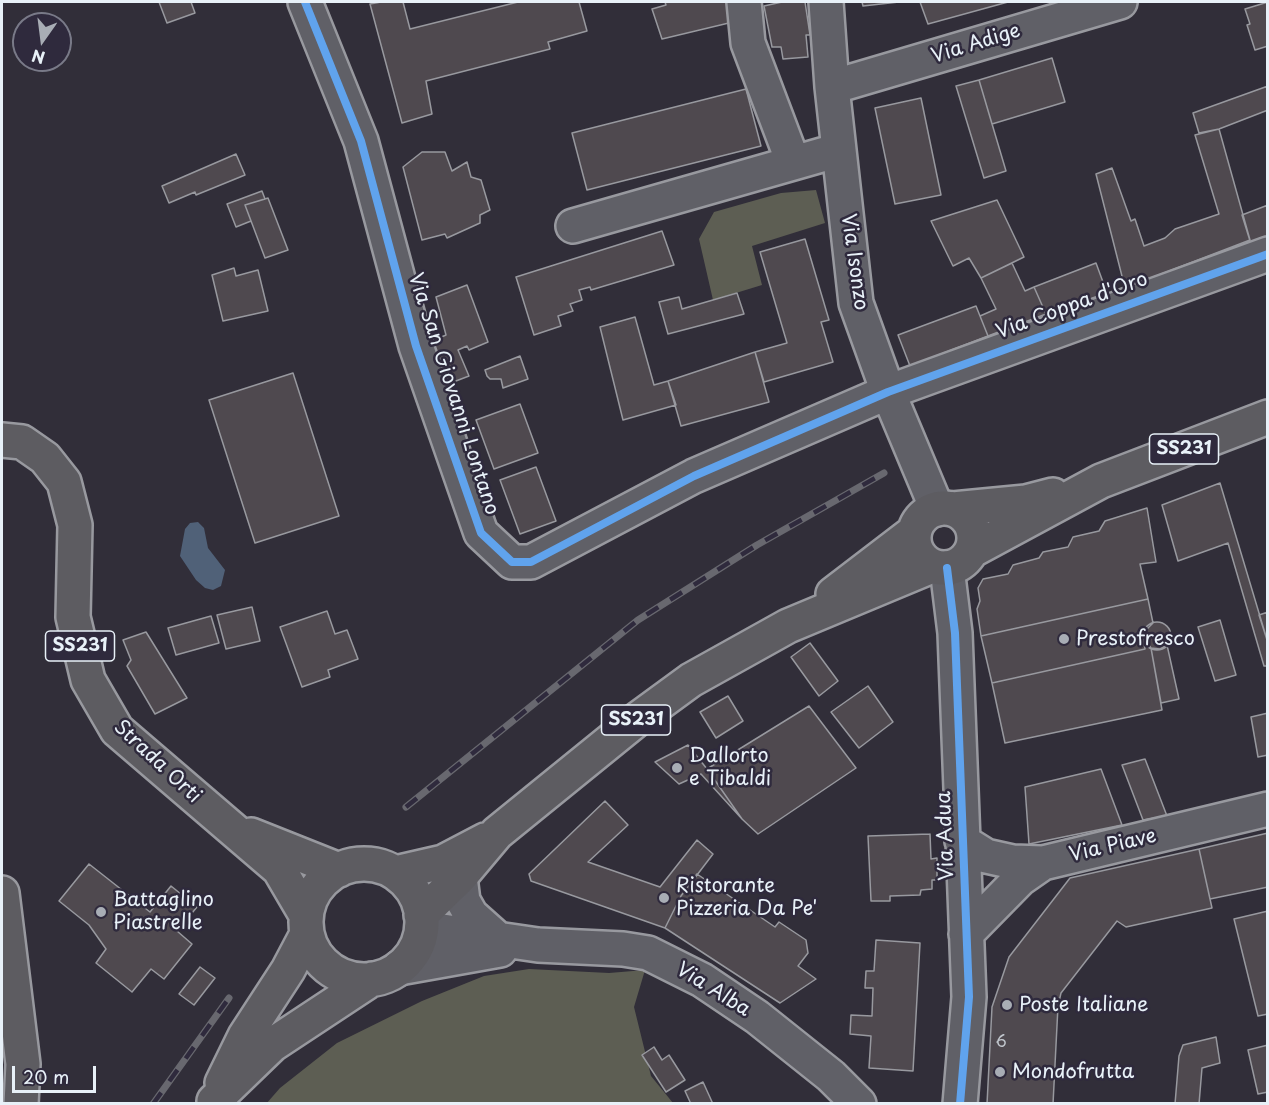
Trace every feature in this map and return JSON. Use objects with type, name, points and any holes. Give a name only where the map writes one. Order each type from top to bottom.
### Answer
[{"type":"main road","name":"SS231","points":[[788,626],[914,532],[924,515],[945,509],[1026,502],[1101,481],[1268,417]]},
{"type":"main road","name":"Strada Orti","points":[[2,440],[22,442],[37,452],[45,458],[64,482],[75,525],[73,617],[88,680],[117,730],[279,869],[306,924]]},
{"type":"main road","name":"SS231","points":[[339,870],[358,864],[377,866],[395,873],[443,862],[497,833],[635,721],[691,680],[788,626],[950,561],[1101,481]]},
{"type":"main road","points":[[914,532],[917,553],[950,561],[975,540],[969,521],[945,509]]},
{"type":"main road","name":"Strada Orti","points":[[233,828],[339,870]]},
{"type":"main road","name":"SS231","points":[[306,924],[313,950],[323,964],[338,974],[354,979],[386,974],[414,951],[422,922],[497,833]]},
{"type":"main road","points":[[213,1102],[245,1036],[288,970],[306,924],[312,896],[323,880],[339,870]]},
{"type":"main road","points":[[395,873],[408,884],[417,899],[422,922]]},
{"type":"main road","points":[[2,893],[10,1038],[23,1064],[21,1104]]},
{"type":"main road","points":[[213,1102],[272,1045],[386,974]]},
{"type":"street","name":"Via San Giovanni Lontano","points":[[305,2],[361,141],[416,346],[481,533],[512,562],[531,562],[694,476],[888,392]]},
{"type":"street","points":[[744,2],[747,44],[793,162]]},
{"type":"street","name":"Via Isonzo","points":[[826,2],[832,87],[856,303],[888,392],[945,509]]},
{"type":"street","name":"Via Adige","points":[[832,87],[1120,2]]},
{"type":"street","points":[[573,226],[839,150]]},
{"type":"street","name":"Via Coppa d'Oro","points":[[888,392],[1268,254]]},
{"type":"street","name":"Via Adua","points":[[950,561],[955,633],[969,997],[960,1104]]},
{"type":"street","name":"Via Piave","points":[[962,841],[986,856],[1013,862],[1043,863],[1268,810]]},
{"type":"street","points":[[966,934],[1020,879],[1043,863]]},
{"type":"street","points":[[460,878],[463,901],[471,915],[499,940]]},
{"type":"street","name":"Via Alba","points":[[422,922],[499,940],[538,945],[624,949],[648,953],[670,963],[757,1017],[831,1076],[859,1104]]},
{"type":"street","name":"Via Alba","points":[[386,974],[538,945]]},
{"type":"shaded area","points":[[816,190],[825,223],[752,246],[762,285],[713,300],[699,239],[714,212],[781,193]]},
{"type":"shaded area","points":[[529,969],[609,973],[645,970],[634,1007],[651,1076],[673,1103],[266,1104],[280,1088],[337,1043],[422,1001],[484,976]]},
{"type":"water","points":[[198,522],[204,528],[208,548],[225,570],[221,586],[213,590],[205,588],[196,580],[180,556],[185,529],[190,523]]},
{"type":"building","points":[[159,2],[191,2],[195,13],[167,23]]},
{"type":"building","points":[[403,2],[410,29],[518,2],[579,2],[587,31],[548,42],[550,49],[426,81],[432,114],[402,123],[370,4]]},
{"type":"building","points":[[665,2],[727,2],[733,22],[662,39],[652,9],[666,5]]},
{"type":"building","points":[[782,2],[805,2],[810,35],[806,35],[808,57],[783,59],[781,47],[772,47],[764,6]]},
{"type":"building","points":[[862,2],[899,2],[863,6]]},
{"type":"building","points":[[920,2],[1008,2],[928,24]]},
{"type":"building","points":[[1268,2],[1268,46],[1255,50],[1247,25],[1250,24],[1245,9]]},
{"type":"building","points":[[1052,58],[1065,102],[992,124],[979,80]]},
{"type":"building","points":[[979,80],[1006,171],[984,178],[956,86]]},
{"type":"building","points":[[1268,86],[1268,110],[1219,129],[1199,133],[1193,113]]},
{"type":"building","points":[[746,89],[761,146],[587,190],[572,133]]},
{"type":"building","points":[[921,98],[941,195],[895,204],[875,108]]},
{"type":"building","points":[[1219,129],[1250,240],[1125,288],[1096,174],[1112,168],[1131,221],[1135,219],[1144,246],[1165,238],[1175,229],[1219,214],[1195,135]]},
{"type":"building","points":[[422,152],[445,152],[452,171],[467,162],[471,177],[481,180],[490,210],[480,215],[480,223],[447,238],[445,234],[422,240],[403,167]]},
{"type":"building","points":[[236,154],[245,175],[196,195],[195,192],[169,203],[162,186]]},
{"type":"building","points":[[262,191],[265,199],[245,205],[251,221],[236,227],[227,204]]},
{"type":"building","points":[[268,198],[288,250],[265,258],[245,205]]},
{"type":"building","points":[[997,200],[1024,257],[981,278],[969,258],[953,266],[931,221]]},
{"type":"building","points":[[1268,205],[1268,237],[1251,244],[1242,215]]},
{"type":"building","points":[[662,231],[674,265],[591,290],[590,287],[579,290],[582,300],[570,304],[573,311],[558,316],[561,326],[534,335],[516,277]]},
{"type":"building","points":[[805,239],[829,320],[821,322],[833,362],[764,382],[755,352],[787,343],[760,252]]},
{"type":"building","points":[[1012,263],[1025,291],[1034,287],[1046,314],[988,336],[980,316],[996,309],[981,278]]},
{"type":"building","points":[[1096,263],[1107,293],[1046,314],[1034,287]]},
{"type":"building","points":[[234,268],[236,276],[258,270],[268,311],[223,321],[212,275]]},
{"type":"building","points":[[467,285],[488,342],[469,350],[467,346],[458,350],[469,376],[448,384],[430,342],[446,335],[436,297]]},
{"type":"building","points":[[737,293],[744,314],[668,334],[659,302],[679,297],[682,309]]},
{"type":"building","points":[[976,306],[988,336],[910,366],[898,335]]},
{"type":"building","points":[[635,317],[654,385],[668,381],[676,405],[623,420],[600,327]]},
{"type":"building","points":[[755,352],[769,402],[681,426],[668,381]]},
{"type":"building","points":[[520,356],[528,379],[503,388],[501,379],[490,379],[487,376],[485,370]]},
{"type":"building","points":[[293,373],[339,516],[255,543],[209,400]]},
{"type":"building","points":[[520,404],[538,453],[494,469],[476,420]]},
{"type":"building","points":[[536,467],[556,521],[520,534],[500,480]]},
{"type":"building","points":[[1220,483],[1268,643],[1268,666],[1264,666],[1228,543],[1178,561],[1162,505]]},
{"type":"building","points":[[1147,508],[1156,562],[1140,564],[1148,599],[981,636],[977,609],[980,601],[978,588],[983,579],[1008,574],[1013,565],[1039,558],[1043,552],[1068,547],[1073,537],[1099,531],[1105,521]]},
{"type":"building","points":[[1148,599],[1153,623],[1144,632],[1145,649],[992,683],[981,636]]},
{"type":"building","points":[[252,607],[260,641],[226,649],[217,615]]},
{"type":"building","points":[[327,611],[335,634],[347,630],[358,659],[328,670],[330,677],[302,687],[280,627]]},
{"type":"building","points":[[1268,612],[1268,643],[1259,615]]},
{"type":"building","points":[[211,616],[219,643],[176,655],[168,628]]},
{"type":"building","points":[[1220,620],[1236,675],[1215,681],[1198,627]]},
{"type":"building","points":[[1157,622],[1167,626],[1171,636],[1167,646],[1157,650],[1147,646],[1143,636],[1147,626]]},
{"type":"building","points":[[146,632],[187,698],[155,714],[127,666],[131,660],[123,640]]},
{"type":"building","points":[[1143,637],[1151,648],[1162,710],[1005,743],[992,683],[1145,649]]},
{"type":"building","points":[[810,643],[838,681],[819,696],[791,657]]},
{"type":"building","points":[[1167,645],[1179,699],[1161,703],[1151,648],[1160,649]]},
{"type":"building","points":[[868,686],[893,722],[859,748],[831,712]]},
{"type":"building","points":[[728,696],[743,721],[716,738],[700,712]]},
{"type":"building","points":[[809,706],[856,768],[758,834],[742,819],[707,769]]},
{"type":"building","points":[[1268,713],[1268,755],[1258,757],[1251,717]]},
{"type":"building","points":[[688,745],[742,819],[701,774],[679,784],[655,762]]},
{"type":"building","points":[[1145,759],[1167,816],[1143,820],[1122,765]]},
{"type":"building","points":[[1101,769],[1122,825],[1029,844],[1025,787]]},
{"type":"building","points":[[605,801],[628,825],[588,862],[660,887],[697,840],[713,854],[681,896],[665,928],[531,881],[529,874]]},
{"type":"building","points":[[1268,833],[1268,887],[1210,899],[1199,849]]},
{"type":"building","points":[[930,834],[931,859],[937,858],[937,880],[932,880],[932,889],[921,890],[920,895],[890,896],[890,901],[871,901],[868,836]]},
{"type":"building","points":[[1199,849],[1212,908],[1126,927],[1117,921],[1061,993],[1058,1006],[1053,1104],[987,1104],[992,1007],[1009,957],[1070,878]]},
{"type":"building","points":[[89,864],[150,912],[171,886],[197,907],[177,931],[192,944],[164,979],[151,969],[132,992],[96,963],[106,949],[89,925],[59,901]]},
{"type":"building","points":[[697,874],[775,927],[779,922],[806,940],[808,953],[798,966],[816,979],[780,1003],[665,928],[681,896]]},
{"type":"building","points":[[1268,911],[1268,1014],[1258,1016],[1234,919]]},
{"type":"building","points":[[876,940],[920,943],[913,1071],[869,1068],[871,1036],[850,1034],[851,1015],[872,1016],[873,988],[865,988],[866,971],[874,971]]},
{"type":"building","points":[[200,967],[215,978],[194,1005],[179,994]]},
{"type":"building","points":[[1216,1037],[1220,1063],[1202,1068],[1199,1104],[1175,1104],[1179,1056],[1183,1045]]},
{"type":"building","points":[[1268,1045],[1268,1092],[1258,1094],[1248,1050]]},
{"type":"building","points":[[654,1047],[662,1060],[669,1055],[685,1080],[666,1092],[642,1055]]},
{"type":"building","points":[[703,1082],[713,1104],[691,1104],[685,1091]]},
{"type":"railway","points":[[406,807],[638,620],[757,545],[884,473]]},
{"type":"railway","points":[[153,1104],[229,998]]},
{"type":"cycle path","points":[[305,2],[361,141],[416,346],[481,533],[512,562],[531,562],[694,476],[888,392],[1268,254]]},
{"type":"cycle path","points":[[947,568],[955,633],[969,997],[960,1104]]},
{"type":"place","name":"Prestofresco","points":[[1064,639]]},
{"type":"place","name":"Dallorto e Tibaldi","points":[[677,768]]},
{"type":"place","name":"Ristorante Pizzeria Da Pe'","points":[[664,898]]},
{"type":"place","name":"Battaglino Piastrelle","points":[[101,912]]},
{"type":"place","name":"Poste Italiane","points":[[1007,1005]]},
{"type":"place","name":"Mondofrutta","points":[[1000,1072]]}]
